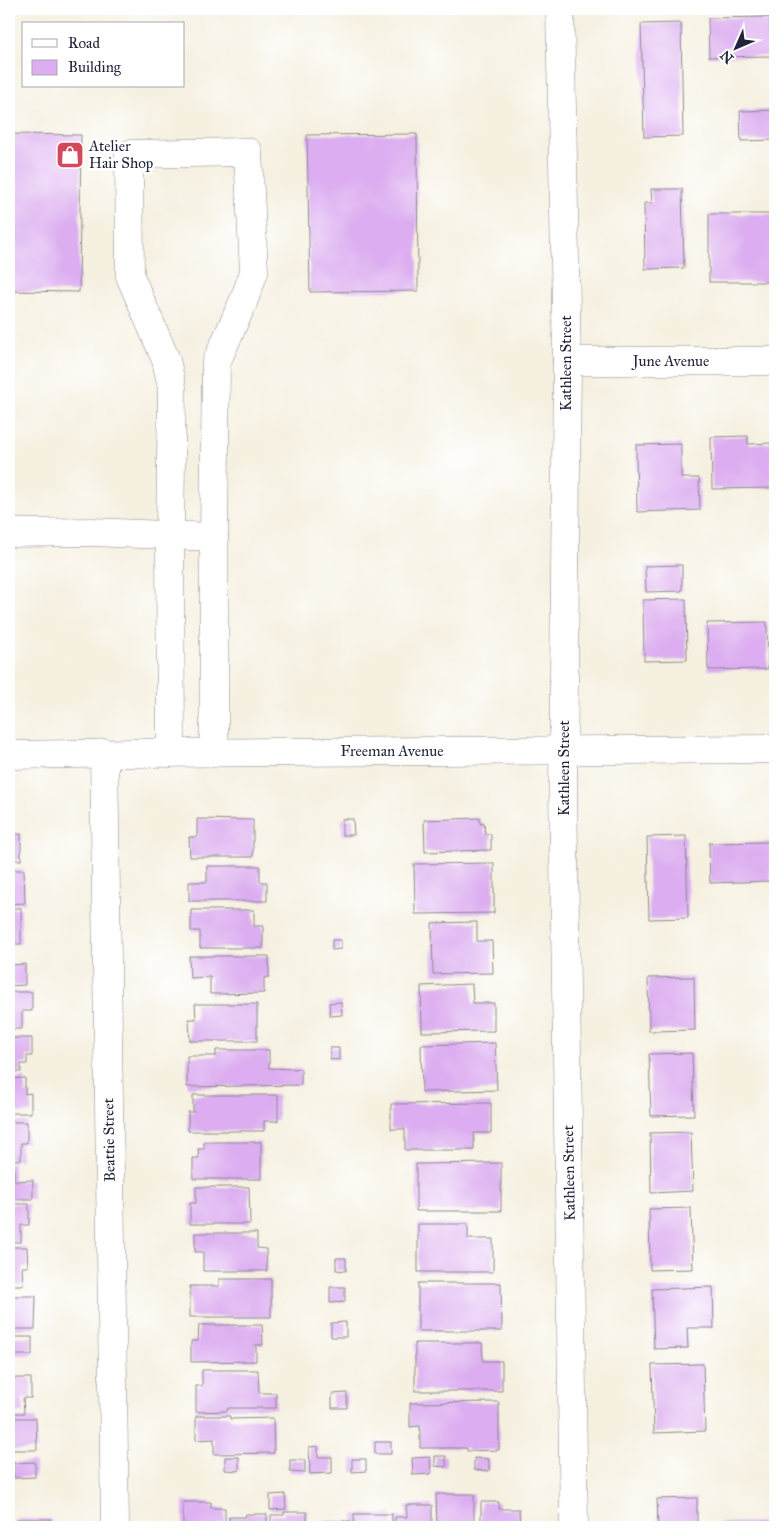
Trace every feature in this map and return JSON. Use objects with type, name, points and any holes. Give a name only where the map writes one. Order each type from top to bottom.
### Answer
[{"type":"street","name":"Kathleen Street","points":[[560,9],[567,361],[563,750],[574,1527]]},
{"type":"street","points":[[171,753],[170,535],[172,387],[166,360],[130,276],[129,154],[248,152],[254,272],[244,300],[216,363],[214,752]]},
{"type":"street","name":"June Avenue","points":[[567,361],[775,361]]},
{"type":"street","points":[[172,400],[216,401]]},
{"type":"street","points":[[9,533],[92,532],[214,537]]},
{"type":"street","name":"Freeman Avenue","points":[[9,755],[775,749]]},
{"type":"street","name":"Beattie Street","points":[[104,753],[114,1527]]},
{"type":"building","points":[[770,17],[771,56],[709,57],[708,18]]},
{"type":"building","points":[[681,23],[683,136],[644,137],[641,24]]},
{"type":"building","points":[[775,110],[775,140],[741,141],[740,111]]},
{"type":"building","points":[[9,134],[81,135],[79,292],[9,291]]},
{"type":"building","points":[[417,134],[418,291],[310,292],[307,135]]},
{"type":"building","points":[[651,189],[682,189],[684,268],[645,269],[644,203],[652,203]]},
{"type":"building","points":[[709,214],[775,214],[775,282],[709,282]]},
{"type":"building","points":[[748,436],[748,444],[771,443],[772,488],[712,489],[711,437]]},
{"type":"building","points":[[681,444],[681,478],[699,478],[700,510],[637,512],[636,445]]},
{"type":"building","points":[[682,565],[682,591],[646,592],[645,566]]},
{"type":"building","points":[[686,599],[687,660],[644,661],[643,600]]},
{"type":"building","points":[[767,622],[768,669],[708,670],[707,623]]},
{"type":"building","points":[[480,818],[480,824],[484,823],[485,834],[491,834],[491,850],[425,852],[424,820]]},
{"type":"building","points":[[197,819],[253,820],[253,857],[190,857],[189,837],[197,837]]},
{"type":"building","points":[[342,819],[353,819],[354,835],[342,835]]},
{"type":"building","points":[[9,834],[21,834],[21,860],[9,860]]},
{"type":"building","points":[[686,836],[688,918],[649,919],[647,837]]},
{"type":"building","points":[[770,842],[771,881],[710,883],[709,843]]},
{"type":"building","points":[[494,863],[494,913],[415,914],[414,864]]},
{"type":"building","points":[[207,866],[260,866],[260,882],[267,882],[267,901],[189,901],[189,882],[207,882]]},
{"type":"building","points":[[9,870],[24,870],[25,903],[9,904]]},
{"type":"building","points":[[9,908],[21,908],[21,944],[9,944]]},
{"type":"building","points":[[191,910],[254,910],[254,926],[263,926],[263,948],[200,948],[200,931],[191,931]]},
{"type":"building","points":[[477,922],[477,941],[492,941],[493,973],[433,974],[432,923]]},
{"type":"building","points":[[332,940],[341,940],[341,949],[332,950]]},
{"type":"building","points":[[189,956],[269,956],[269,977],[264,978],[264,993],[210,994],[210,977],[190,978]]},
{"type":"building","points":[[25,964],[25,985],[9,986],[9,965]]},
{"type":"building","points":[[694,977],[695,1030],[649,1031],[648,978]]},
{"type":"building","points":[[472,984],[473,1003],[494,1003],[494,1031],[422,1032],[421,986]]},
{"type":"building","points":[[9,992],[32,992],[32,1011],[22,1011],[22,1029],[9,1029]]},
{"type":"building","points":[[341,1002],[342,1015],[330,1016],[329,1003]]},
{"type":"building","points":[[195,1004],[257,1004],[257,1041],[190,1041],[189,1019],[196,1019]]},
{"type":"building","points":[[9,1038],[32,1038],[32,1056],[27,1056],[27,1064],[21,1064],[21,1072],[9,1072]]},
{"type":"building","points":[[495,1043],[497,1090],[422,1092],[421,1045]]},
{"type":"building","points":[[330,1048],[339,1048],[339,1060],[330,1059]]},
{"type":"building","points":[[216,1050],[269,1050],[269,1068],[301,1069],[301,1085],[187,1087],[187,1056],[216,1056]]},
{"type":"building","points":[[692,1053],[694,1115],[651,1116],[649,1054]]},
{"type":"building","points":[[25,1078],[25,1094],[31,1093],[31,1113],[9,1113],[9,1079]]},
{"type":"building","points":[[193,1095],[278,1095],[278,1121],[264,1121],[264,1131],[188,1131],[188,1112],[193,1112]]},
{"type":"building","points":[[491,1103],[491,1133],[474,1133],[474,1150],[405,1150],[405,1129],[391,1129],[391,1104]]},
{"type":"building","points":[[9,1122],[27,1122],[27,1143],[21,1143],[21,1160],[9,1160]]},
{"type":"building","points":[[691,1132],[693,1191],[651,1193],[650,1133]]},
{"type":"building","points":[[204,1142],[261,1142],[261,1179],[193,1179],[193,1158],[199,1158],[198,1149],[204,1149]]},
{"type":"building","points":[[9,1163],[14,1163],[14,1181],[33,1180],[33,1199],[9,1199]]},
{"type":"building","points":[[501,1163],[501,1211],[416,1211],[416,1164]]},
{"type":"building","points":[[196,1187],[249,1187],[250,1224],[190,1224],[190,1203],[196,1203]]},
{"type":"building","points":[[9,1204],[29,1204],[29,1225],[21,1225],[21,1242],[9,1242]]},
{"type":"building","points":[[691,1208],[693,1269],[650,1270],[649,1209]]},
{"type":"building","points":[[418,1224],[468,1224],[468,1239],[493,1239],[493,1272],[418,1272]]},
{"type":"building","points":[[195,1233],[257,1233],[257,1248],[266,1249],[267,1271],[203,1271],[203,1252],[195,1252]]},
{"type":"building","points":[[9,1247],[27,1247],[28,1267],[22,1267],[23,1285],[9,1285]]},
{"type":"building","points":[[336,1258],[346,1258],[346,1271],[336,1270]]},
{"type":"building","points":[[219,1279],[271,1279],[271,1317],[190,1317],[190,1286],[219,1286]]},
{"type":"building","points":[[418,1283],[501,1283],[502,1331],[418,1331]]},
{"type":"building","points":[[330,1287],[345,1287],[345,1302],[330,1303]]},
{"type":"building","points":[[713,1287],[714,1328],[687,1328],[688,1348],[654,1349],[652,1289]]},
{"type":"building","points":[[9,1290],[11,1296],[36,1296],[35,1329],[9,1329]]},
{"type":"building","points":[[346,1322],[346,1337],[331,1337],[331,1323]]},
{"type":"building","points":[[199,1325],[262,1325],[263,1345],[256,1345],[256,1361],[191,1362],[191,1341],[198,1341]]},
{"type":"building","points":[[9,1337],[32,1337],[32,1355],[14,1355],[14,1373],[9,1373]]},
{"type":"building","points":[[415,1343],[482,1343],[483,1361],[502,1361],[502,1391],[415,1391]]},
{"type":"building","points":[[703,1364],[705,1431],[654,1433],[652,1365]]},
{"type":"building","points":[[202,1370],[258,1370],[259,1393],[276,1393],[276,1408],[228,1408],[227,1411],[196,1412],[196,1386],[202,1386]]},
{"type":"building","points":[[9,1378],[31,1378],[31,1398],[23,1398],[24,1413],[9,1413]]},
{"type":"building","points":[[347,1393],[347,1408],[332,1408],[332,1394]]},
{"type":"building","points":[[499,1402],[499,1450],[467,1451],[467,1448],[420,1448],[420,1426],[410,1427],[410,1403]]},
{"type":"building","points":[[196,1416],[230,1416],[230,1419],[273,1418],[274,1453],[214,1454],[214,1439],[196,1440]]},
{"type":"building","points":[[9,1418],[36,1418],[37,1450],[12,1450],[12,1456],[9,1456]]},
{"type":"building","points":[[375,1442],[391,1442],[391,1454],[375,1454]]},
{"type":"building","points":[[318,1446],[318,1457],[332,1457],[332,1473],[310,1474],[309,1447]]},
{"type":"building","points":[[435,1456],[446,1456],[446,1467],[435,1466]]},
{"type":"building","points":[[225,1457],[239,1457],[239,1471],[225,1470]]},
{"type":"building","points":[[430,1457],[431,1474],[413,1475],[412,1458]]},
{"type":"building","points":[[474,1458],[489,1459],[489,1471],[474,1470]]},
{"type":"building","points":[[352,1459],[366,1459],[366,1471],[352,1472]]},
{"type":"building","points":[[290,1460],[305,1460],[305,1473],[290,1472]]},
{"type":"building","points":[[35,1462],[35,1477],[14,1478],[13,1463]]},
{"type":"building","points":[[285,1494],[286,1509],[270,1510],[270,1495]]},
{"type":"building","points":[[436,1494],[474,1494],[474,1527],[437,1527]]},
{"type":"building","points":[[697,1498],[697,1527],[658,1527],[657,1499]]},
{"type":"building","points":[[183,1502],[211,1502],[211,1508],[225,1508],[225,1527],[183,1527]]},
{"type":"building","points":[[481,1502],[499,1502],[499,1509],[519,1509],[520,1527],[481,1527]]},
{"type":"building","points":[[406,1505],[432,1505],[432,1527],[395,1527],[395,1517],[407,1517]]},
{"type":"building","points":[[284,1512],[307,1512],[307,1527],[271,1527],[271,1515],[284,1515]]},
{"type":"building","points":[[246,1514],[267,1514],[267,1527],[230,1527],[229,1517],[245,1517]]},
{"type":"building","points":[[354,1514],[392,1514],[392,1527],[354,1527]]},
{"type":"building","points":[[17,1519],[51,1519],[51,1527],[17,1527]]},
{"type":"building","points":[[324,1521],[350,1521],[350,1527],[324,1527]]},
{"type":"building","points":[[775,1522],[775,1527],[718,1527],[718,1523]]},
{"type":"place","name":"Atelier Hair Shop","points":[[70,155]]}]
